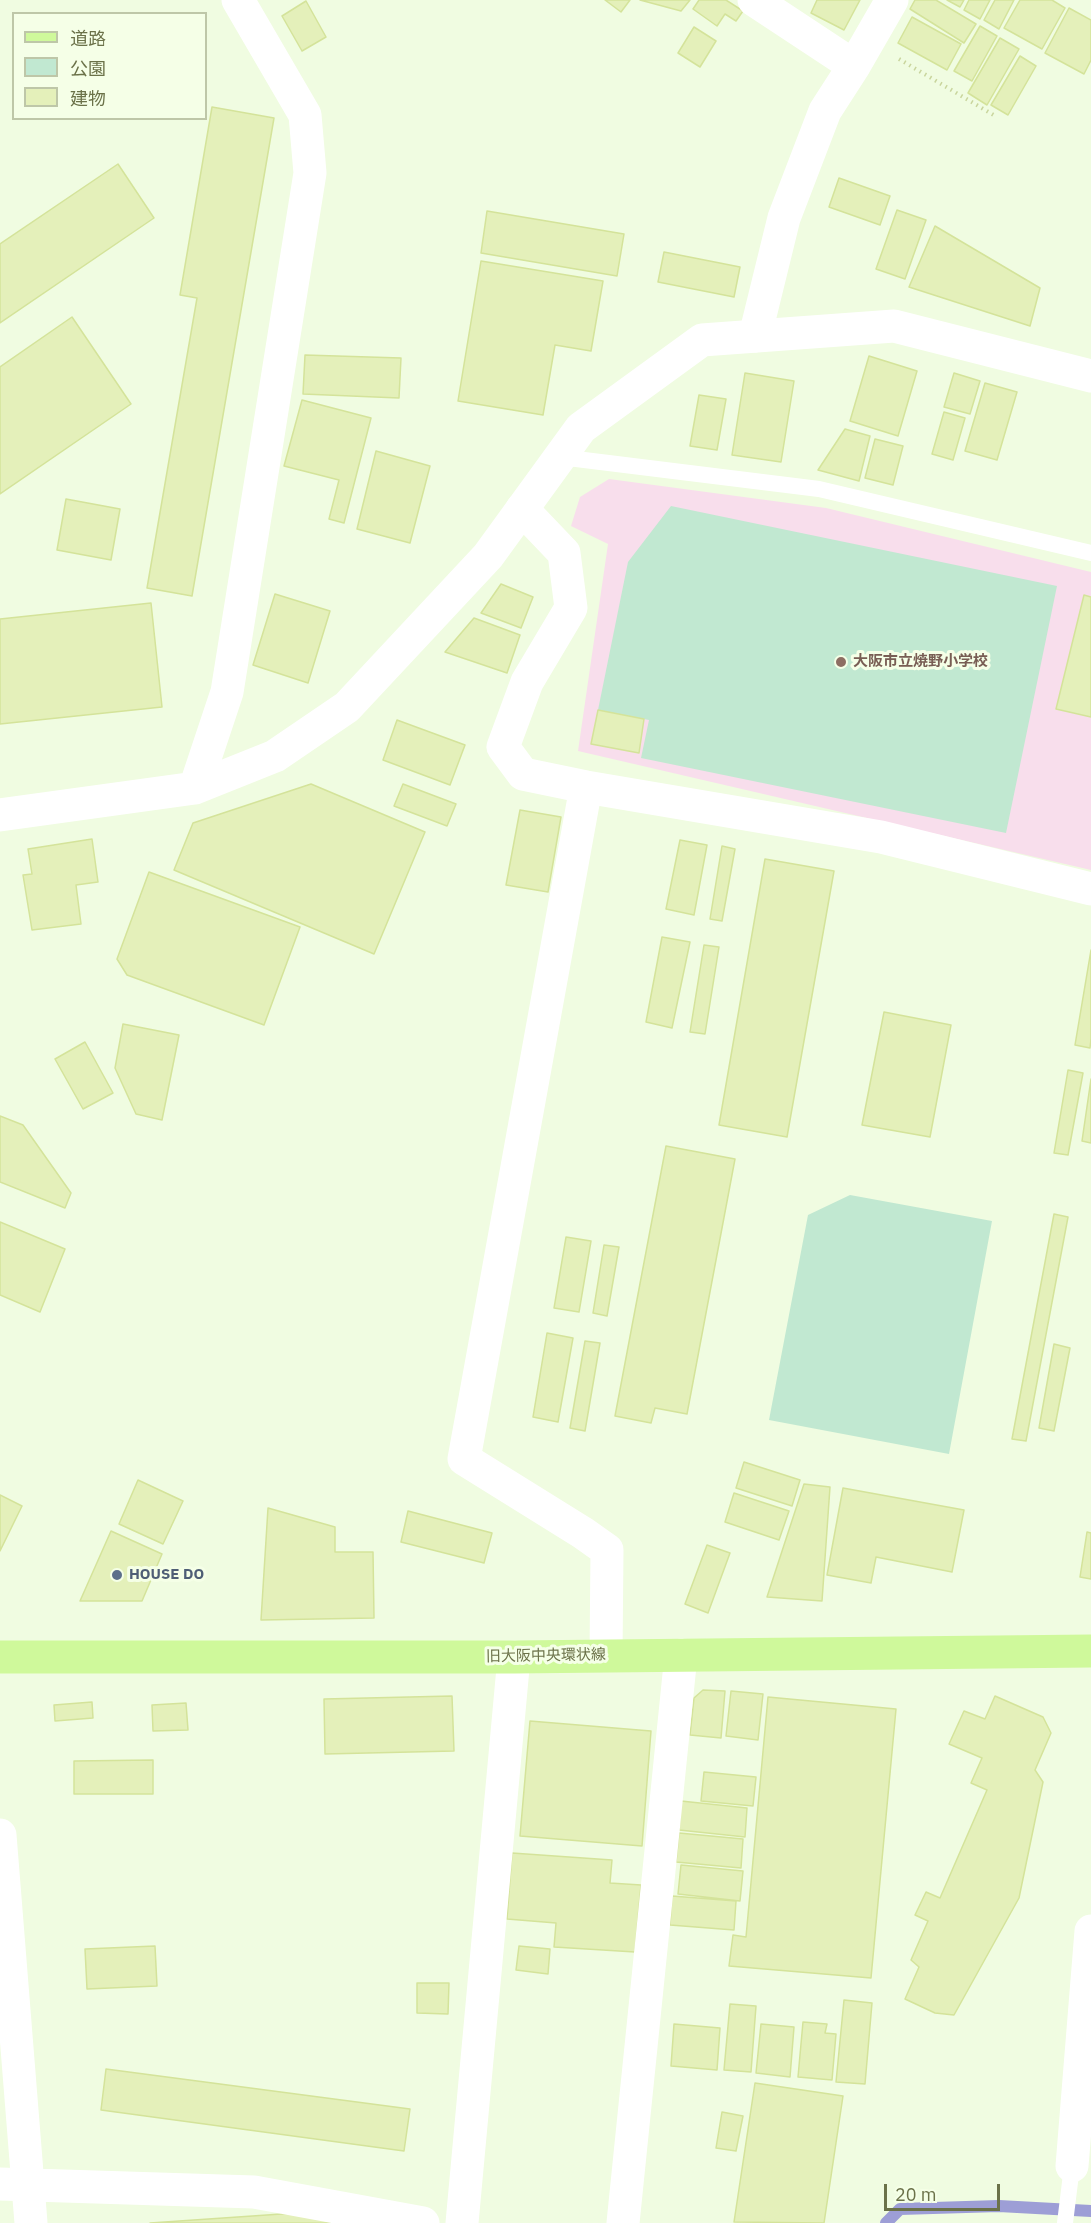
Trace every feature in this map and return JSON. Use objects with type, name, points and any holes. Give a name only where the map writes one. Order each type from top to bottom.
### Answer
[{"type":"main road","name":"旧大阪中央環状線","points":[[0,1657],[514,1657],[1091,1651]]},
{"type":"street","points":[[195,788],[227,692],[310,173],[305,115],[238,0]]},
{"type":"street","points":[[754,0],[861,54]]},
{"type":"street","points":[[755,336],[784,219],[825,111],[892,0]]},
{"type":"street","points":[[0,815],[195,788],[275,756],[347,707],[488,556],[581,428],[702,340],[894,326],[1091,376]]},
{"type":"street","points":[[522,510],[564,553],[571,608],[527,682],[503,747],[523,774],[586,787],[881,837],[1091,889]]},
{"type":"street","points":[[586,787],[464,1459],[583,1533],[607,1551],[606,1655]]},
{"type":"street","points":[[623,2223],[681,1655]]},
{"type":"street","points":[[462,2223],[514,1657]]},
{"type":"street","points":[[0,1835],[14,2184],[31,2223]]},
{"type":"street","points":[[1072,2166],[1091,1931]]},
{"type":"street","points":[[14,2184],[254,2192],[423,2223]]},
{"type":"lane","points":[[560,457],[819,489],[1091,553]]},
{"type":"lane","points":[[1065,2223],[1072,2166]]},
{"type":"path","points":[[861,54],[997,117]]},
{"type":"shaded area","name":"大阪市立焼野小学校","points":[[609,479],[826,508],[1091,572],[1091,870],[578,751],[608,544],[571,526],[580,497]]},
{"type":"green space","name":"大阪市立焼野小学校","points":[[671,506],[1057,586],[1006,833],[641,758],[649,720],[598,710],[628,562]]},
{"type":"green space","points":[[850,1195],[992,1221],[949,1454],[769,1420],[808,1215]]},
{"type":"building","points":[[605,0],[630,0],[621,12]]},
{"type":"building","points":[[640,0],[690,0],[681,11]]},
{"type":"building","points":[[699,0],[726,0],[743,11],[736,21],[725,14],[717,26],[693,9]]},
{"type":"building","points":[[817,0],[860,0],[844,30],[811,13]]},
{"type":"building","points":[[915,0],[936,0],[976,24],[964,43],[910,9]]},
{"type":"building","points":[[947,0],[964,0],[960,7]]},
{"type":"building","points":[[969,0],[990,0],[980,19],[964,10]]},
{"type":"building","points":[[995,0],[1014,0],[999,29],[984,20]]},
{"type":"building","points":[[1020,0],[1052,0],[1065,8],[1042,49],[1004,28]]},
{"type":"building","points":[[306,1],[326,37],[302,51],[282,16]]},
{"type":"building","points":[[1069,8],[1091,20],[1091,60],[1084,74],[1045,53]]},
{"type":"building","points":[[912,17],[961,44],[947,70],[898,43]]},
{"type":"building","points":[[980,26],[997,36],[972,81],[954,71]]},
{"type":"building","points":[[694,27],[716,41],[700,67],[678,53]]},
{"type":"building","points":[[1000,38],[1019,49],[987,105],[968,93]]},
{"type":"building","points":[[1020,56],[1036,66],[1008,115],[991,105]]},
{"type":"building","points":[[212,107],[274,118],[192,596],[147,588],[197,298],[180,295]]},
{"type":"building","points":[[118,164],[154,218],[0,323],[0,244]]},
{"type":"building","points":[[839,178],[890,196],[880,225],[829,207]]},
{"type":"building","points":[[897,210],[926,220],[905,279],[876,269]]},
{"type":"building","points":[[487,211],[624,234],[617,276],[481,253]]},
{"type":"building","points":[[935,226],[1040,288],[1030,326],[909,287]]},
{"type":"building","points":[[664,252],[740,267],[734,297],[658,282]]},
{"type":"building","points":[[481,261],[603,281],[591,351],[555,345],[543,415],[458,401]]},
{"type":"building","points":[[72,317],[131,404],[0,494],[0,367]]},
{"type":"building","points":[[305,355],[401,358],[399,398],[303,394]]},
{"type":"building","points":[[869,356],[917,371],[898,436],[850,421]]},
{"type":"building","points":[[745,373],[794,381],[781,462],[732,455]]},
{"type":"building","points":[[954,373],[980,381],[970,414],[944,407]]},
{"type":"building","points":[[985,383],[1017,392],[997,460],[965,451]]},
{"type":"building","points":[[699,395],[726,399],[717,450],[690,446]]},
{"type":"building","points":[[302,400],[371,418],[344,523],[329,519],[339,480],[284,466]]},
{"type":"building","points":[[944,412],[965,418],[953,460],[932,454]]},
{"type":"building","points":[[845,429],[870,436],[859,481],[818,470]]},
{"type":"building","points":[[875,439],[903,446],[893,485],[865,478]]},
{"type":"building","points":[[376,451],[430,466],[410,543],[357,529]]},
{"type":"building","points":[[66,499],[120,509],[111,560],[57,550]]},
{"type":"building","points":[[501,584],[533,597],[521,628],[481,613]]},
{"type":"building","points":[[275,594],[330,611],[308,683],[253,665]]},
{"type":"building","points":[[1084,595],[1091,597],[1091,717],[1056,709]]},
{"type":"building","points":[[151,603],[162,707],[0,724],[0,619]]},
{"type":"building","points":[[474,618],[520,635],[507,673],[445,652]]},
{"type":"building","points":[[598,710],[644,719],[639,753],[591,744]]},
{"type":"building","points":[[397,720],[465,745],[450,785],[383,760]]},
{"type":"building","points":[[311,784],[425,832],[374,954],[174,870],[193,823]]},
{"type":"building","points":[[403,784],[456,804],[447,826],[394,806]]},
{"type":"building","points":[[520,810],[561,817],[548,892],[506,885]]},
{"type":"building","points":[[92,839],[98,882],[76,885],[81,924],[32,930],[23,875],[32,874],[28,849]]},
{"type":"building","points":[[680,840],[707,845],[694,915],[666,909]]},
{"type":"building","points":[[722,846],[735,849],[722,921],[710,919]]},
{"type":"building","points":[[765,859],[834,871],[787,1137],[719,1125]]},
{"type":"building","points":[[149,872],[300,927],[264,1025],[127,975],[117,959]]},
{"type":"building","points":[[662,937],[690,942],[672,1028],[646,1022]]},
{"type":"building","points":[[704,945],[719,947],[705,1034],[690,1032]]},
{"type":"building","points":[[1091,950],[1091,1039],[1090,1048],[1075,1045]]},
{"type":"building","points":[[884,1012],[951,1025],[930,1137],[862,1125]]},
{"type":"building","points":[[123,1024],[179,1035],[162,1120],[136,1114],[115,1068]]},
{"type":"building","points":[[85,1042],[113,1093],[83,1109],[55,1059]]},
{"type":"building","points":[[1068,1070],[1083,1073],[1068,1155],[1054,1153]]},
{"type":"building","points":[[1091,1079],[1091,1143],[1082,1141]]},
{"type":"building","points":[[0,1116],[23,1125],[71,1193],[65,1208],[0,1182]]},
{"type":"building","points":[[666,1146],[735,1159],[687,1414],[655,1408],[651,1423],[615,1416]]},
{"type":"building","points":[[1054,1214],[1068,1217],[1026,1441],[1012,1439]]},
{"type":"building","points":[[0,1222],[65,1249],[40,1312],[0,1295]]},
{"type":"building","points":[[566,1237],[591,1241],[579,1312],[554,1308]]},
{"type":"building","points":[[604,1245],[619,1247],[607,1316],[593,1313]]},
{"type":"building","points":[[547,1333],[573,1338],[558,1422],[533,1417]]},
{"type":"building","points":[[585,1341],[600,1343],[585,1431],[570,1428]]},
{"type":"building","points":[[1054,1344],[1070,1348],[1054,1431],[1039,1428]]},
{"type":"building","points":[[744,1462],[800,1480],[792,1506],[736,1488]]},
{"type":"building","points":[[138,1480],[183,1501],[163,1544],[119,1524]]},
{"type":"building","points":[[804,1484],[830,1487],[822,1601],[767,1597]]},
{"type":"building","points":[[843,1488],[964,1510],[952,1572],[876,1557],[871,1583],[827,1575]]},
{"type":"building","points":[[734,1493],[789,1511],[779,1540],[725,1522]]},
{"type":"building","points":[[0,1495],[22,1506],[0,1551]]},
{"type":"building","points":[[268,1508],[335,1527],[335,1552],[373,1552],[374,1618],[261,1620]]},
{"type":"building","points":[[408,1511],[492,1533],[484,1563],[401,1542]]},
{"type":"building","points":[[111,1531],[162,1554],[142,1601],[80,1601]]},
{"type":"building","points":[[1087,1532],[1091,1533],[1091,1579],[1080,1577]]},
{"type":"building","points":[[707,1545],[730,1553],[708,1613],[685,1604]]},
{"type":"building","points":[[703,1690],[725,1691],[721,1738],[690,1735],[694,1698]]},
{"type":"building","points":[[731,1691],[763,1694],[758,1740],[726,1736]]},
{"type":"building","points":[[452,1696],[454,1751],[325,1754],[324,1699]]},
{"type":"building","points":[[995,1696],[1043,1717],[1051,1733],[1035,1770],[1043,1782],[1019,1898],[954,2015],[935,2013],[905,1999],[919,1967],[911,1960],[928,1921],[915,1915],[926,1892],[940,1898],[987,1790],[971,1783],[982,1758],[949,1744],[964,1711],[985,1719]]},
{"type":"building","points":[[768,1697],[896,1709],[871,1978],[729,1966],[733,1935],[746,1937]]},
{"type":"building","points":[[92,1702],[93,1718],[55,1721],[54,1705]]},
{"type":"building","points":[[186,1703],[188,1730],[153,1731],[152,1705]]},
{"type":"building","points":[[530,1721],[651,1731],[642,1846],[520,1836]]},
{"type":"building","points":[[153,1760],[153,1794],[74,1794],[74,1761]]},
{"type":"building","points":[[704,1772],[756,1777],[753,1806],[701,1801]]},
{"type":"building","points":[[681,1801],[747,1808],[745,1837],[679,1830]]},
{"type":"building","points":[[679,1833],[743,1839],[741,1868],[676,1862]]},
{"type":"building","points":[[512,1853],[612,1860],[610,1883],[641,1885],[635,1952],[554,1947],[556,1923],[507,1919]]},
{"type":"building","points":[[681,1865],[743,1871],[740,1901],[678,1894]]},
{"type":"building","points":[[672,1896],[736,1901],[734,1930],[670,1925]]},
{"type":"building","points":[[155,1946],[157,1986],[87,1989],[85,1949]]},
{"type":"building","points":[[519,1946],[550,1949],[548,1974],[516,1970]]},
{"type":"building","points":[[417,1983],[449,1983],[448,2014],[417,2013]]},
{"type":"building","points":[[844,2000],[872,2003],[865,2084],[836,2082]]},
{"type":"building","points":[[730,2004],[756,2006],[751,2072],[724,2070]]},
{"type":"building","points":[[803,2022],[827,2024],[825,2033],[836,2034],[832,2080],[798,2077]]},
{"type":"building","points":[[674,2024],[720,2028],[717,2070],[671,2066]]},
{"type":"building","points":[[761,2024],[794,2027],[790,2077],[756,2073]]},
{"type":"building","points":[[106,2069],[410,2109],[404,2151],[101,2110]]},
{"type":"building","points":[[755,2083],[843,2096],[824,2223],[734,2222]]},
{"type":"building","points":[[722,2112],[743,2116],[736,2151],[716,2148]]},
{"type":"building","points":[[296,2213],[342,2223],[150,2223]]},
{"type":"waterway","points":[[886,2223],[900,2209],[999,2206],[1091,2211]]},
{"type":"place","name":"大阪市立焼野小学校","points":[[841,662]]},
{"type":"place","name":"HOUSE DO","points":[[117,1575]]}]
